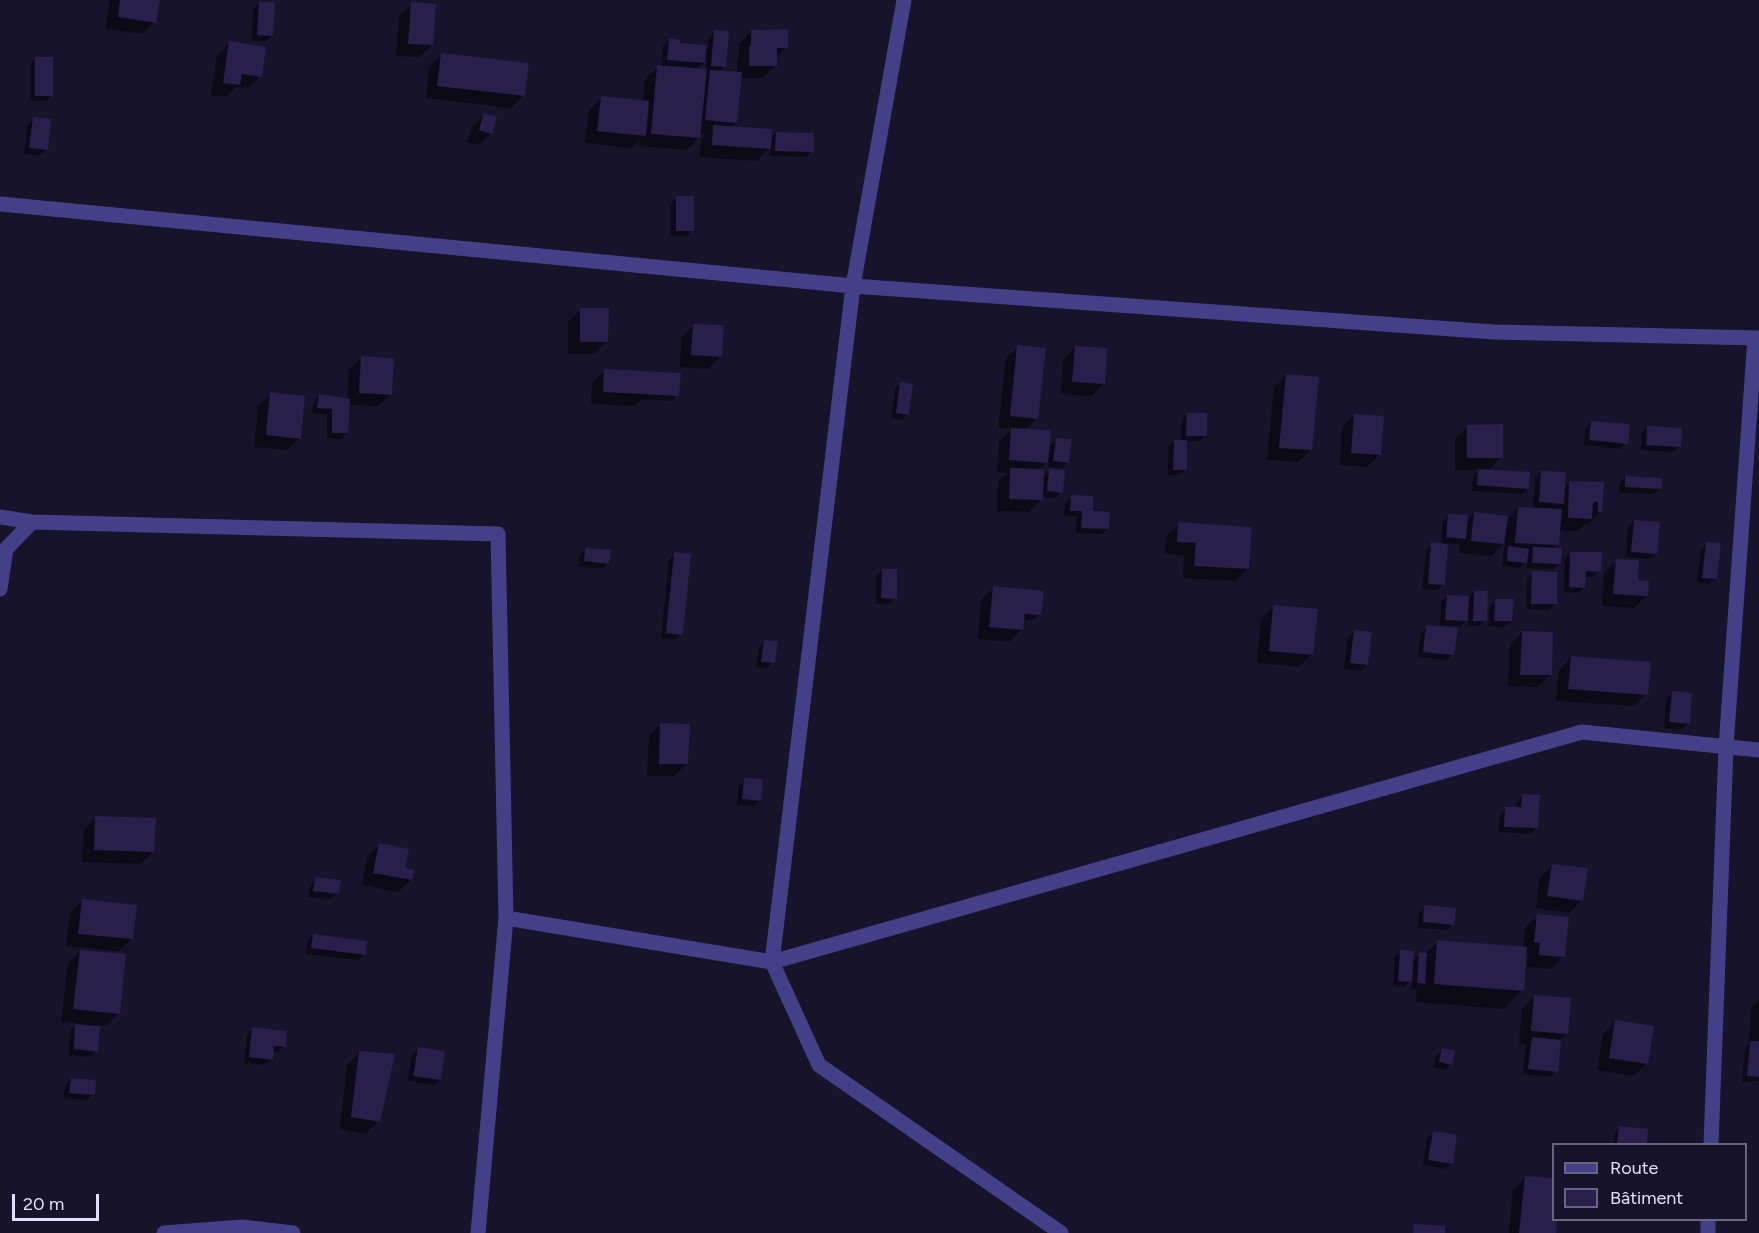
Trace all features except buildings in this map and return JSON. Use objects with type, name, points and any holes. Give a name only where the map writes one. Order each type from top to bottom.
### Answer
[{"type":"street","points":[[904,0],[853,286],[772,962],[819,1065],[1061,1233]]},
{"type":"street","points":[[0,204],[853,286],[1494,332],[1757,338],[1726,747],[1711,1143]]},
{"type":"street","points":[[0,517],[32,522],[498,534],[506,918],[478,1233]]},
{"type":"street","points":[[0,589],[6,549],[32,522]]},
{"type":"street","points":[[506,918],[772,962],[1582,732],[1759,750]]},
{"type":"street","points":[[164,1233],[242,1227],[293,1233]]}]
